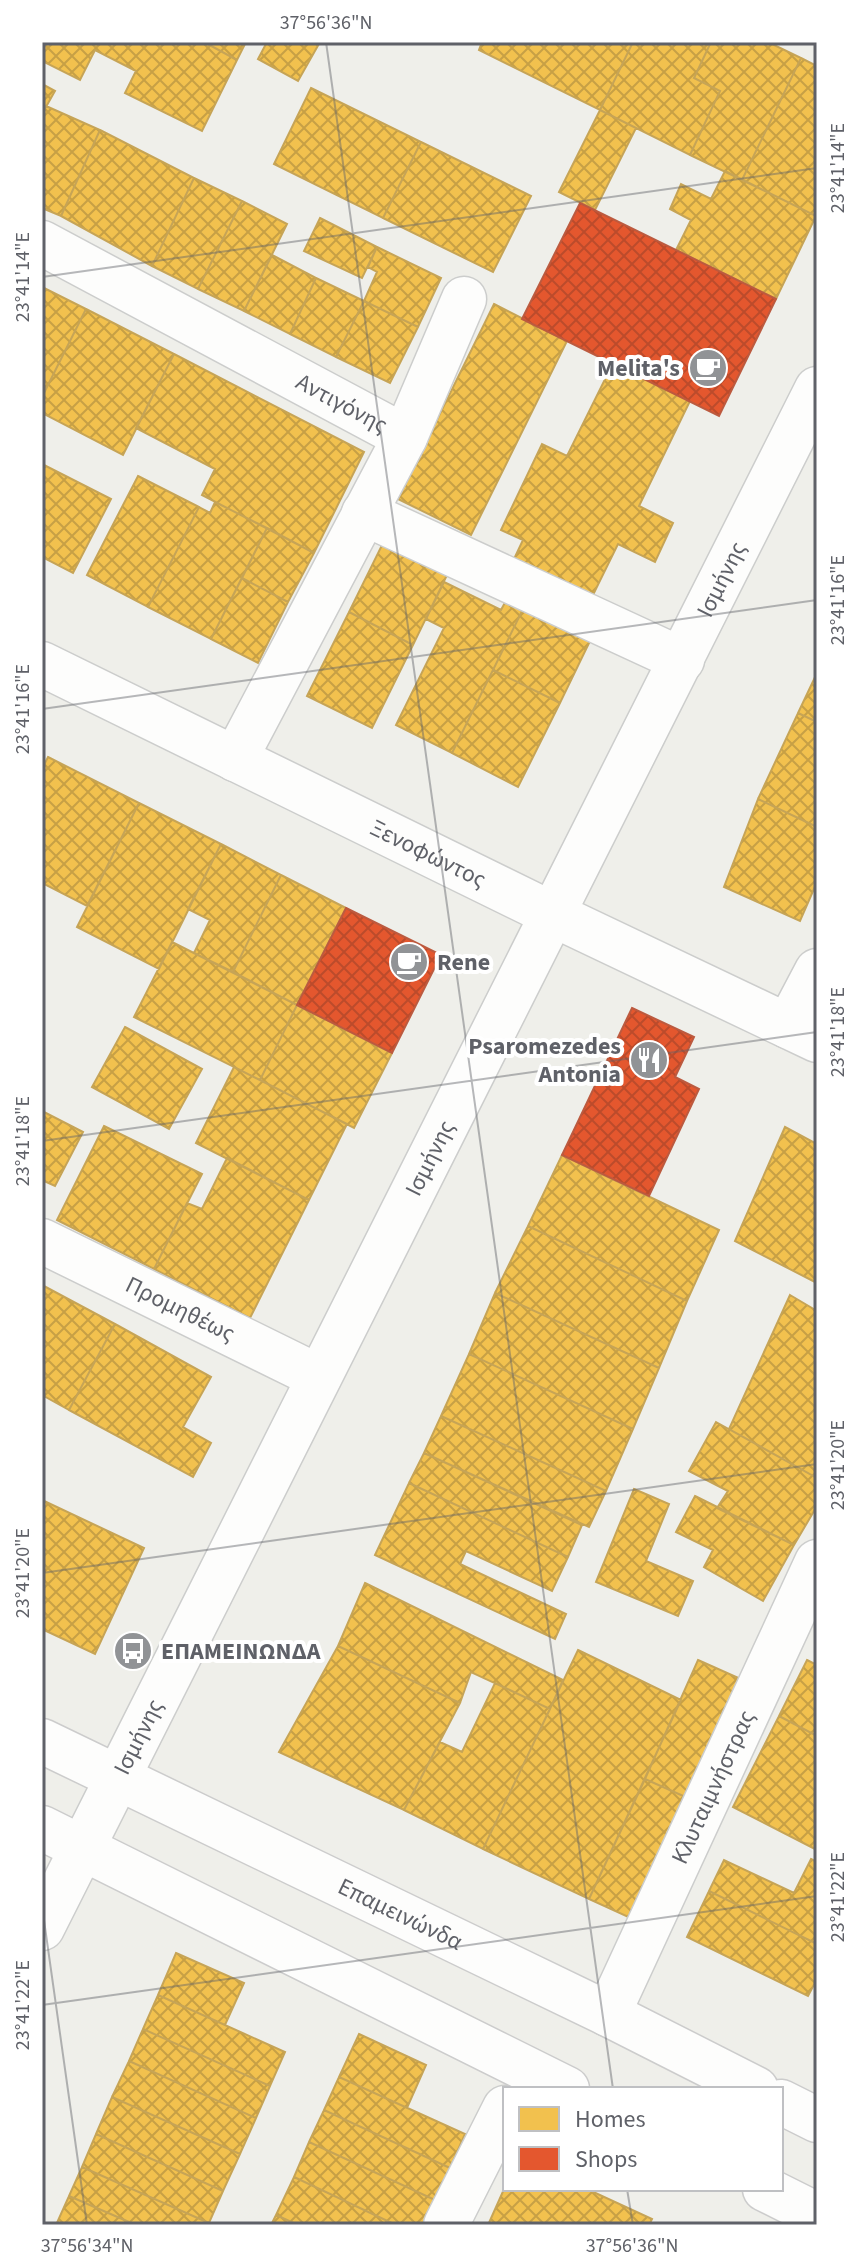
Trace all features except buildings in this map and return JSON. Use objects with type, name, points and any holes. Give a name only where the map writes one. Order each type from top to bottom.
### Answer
[{"type":"street","name":"Αντιγόνης","points":[[42,243],[405,437],[235,759]]},
{"type":"street","points":[[405,437],[464,299]]},
{"type":"street","name":"Ισμήνης","points":[[42,1928],[815,398]]},
{"type":"street","points":[[364,513],[682,660]]},
{"type":"street","name":"Ξενοφώντος","points":[[42,664],[802,1033]]},
{"type":"street","points":[[802,1033],[817,971]]},
{"type":"street","name":"Προμηθέως","points":[[42,1241],[319,1377]]},
{"type":"street","name":"Κλυταιμνήστρας","points":[[608,2014],[817,1562]]},
{"type":"street","name":"Επαμεινώνδα","points":[[42,1741],[608,2014],[752,2087]]},
{"type":"street","points":[[42,1828],[520,2078],[558,2087]]},
{"type":"street","points":[[783,2103],[817,2120]]},
{"type":"street","points":[[446,2225],[503,2112]]},
{"type":"street","points":[[769,2191],[817,2215]]},
{"type":"place","name":"Melita's","points":[[708,368]]},
{"type":"place","name":"Rene","points":[[409,962]]},
{"type":"place","name":"Psaromezedes Antonia","points":[[649,1060]]},
{"type":"place","name":"ΕΠΑΜΕΙΝΩΝΔΑ","points":[[133,1651]]}]
